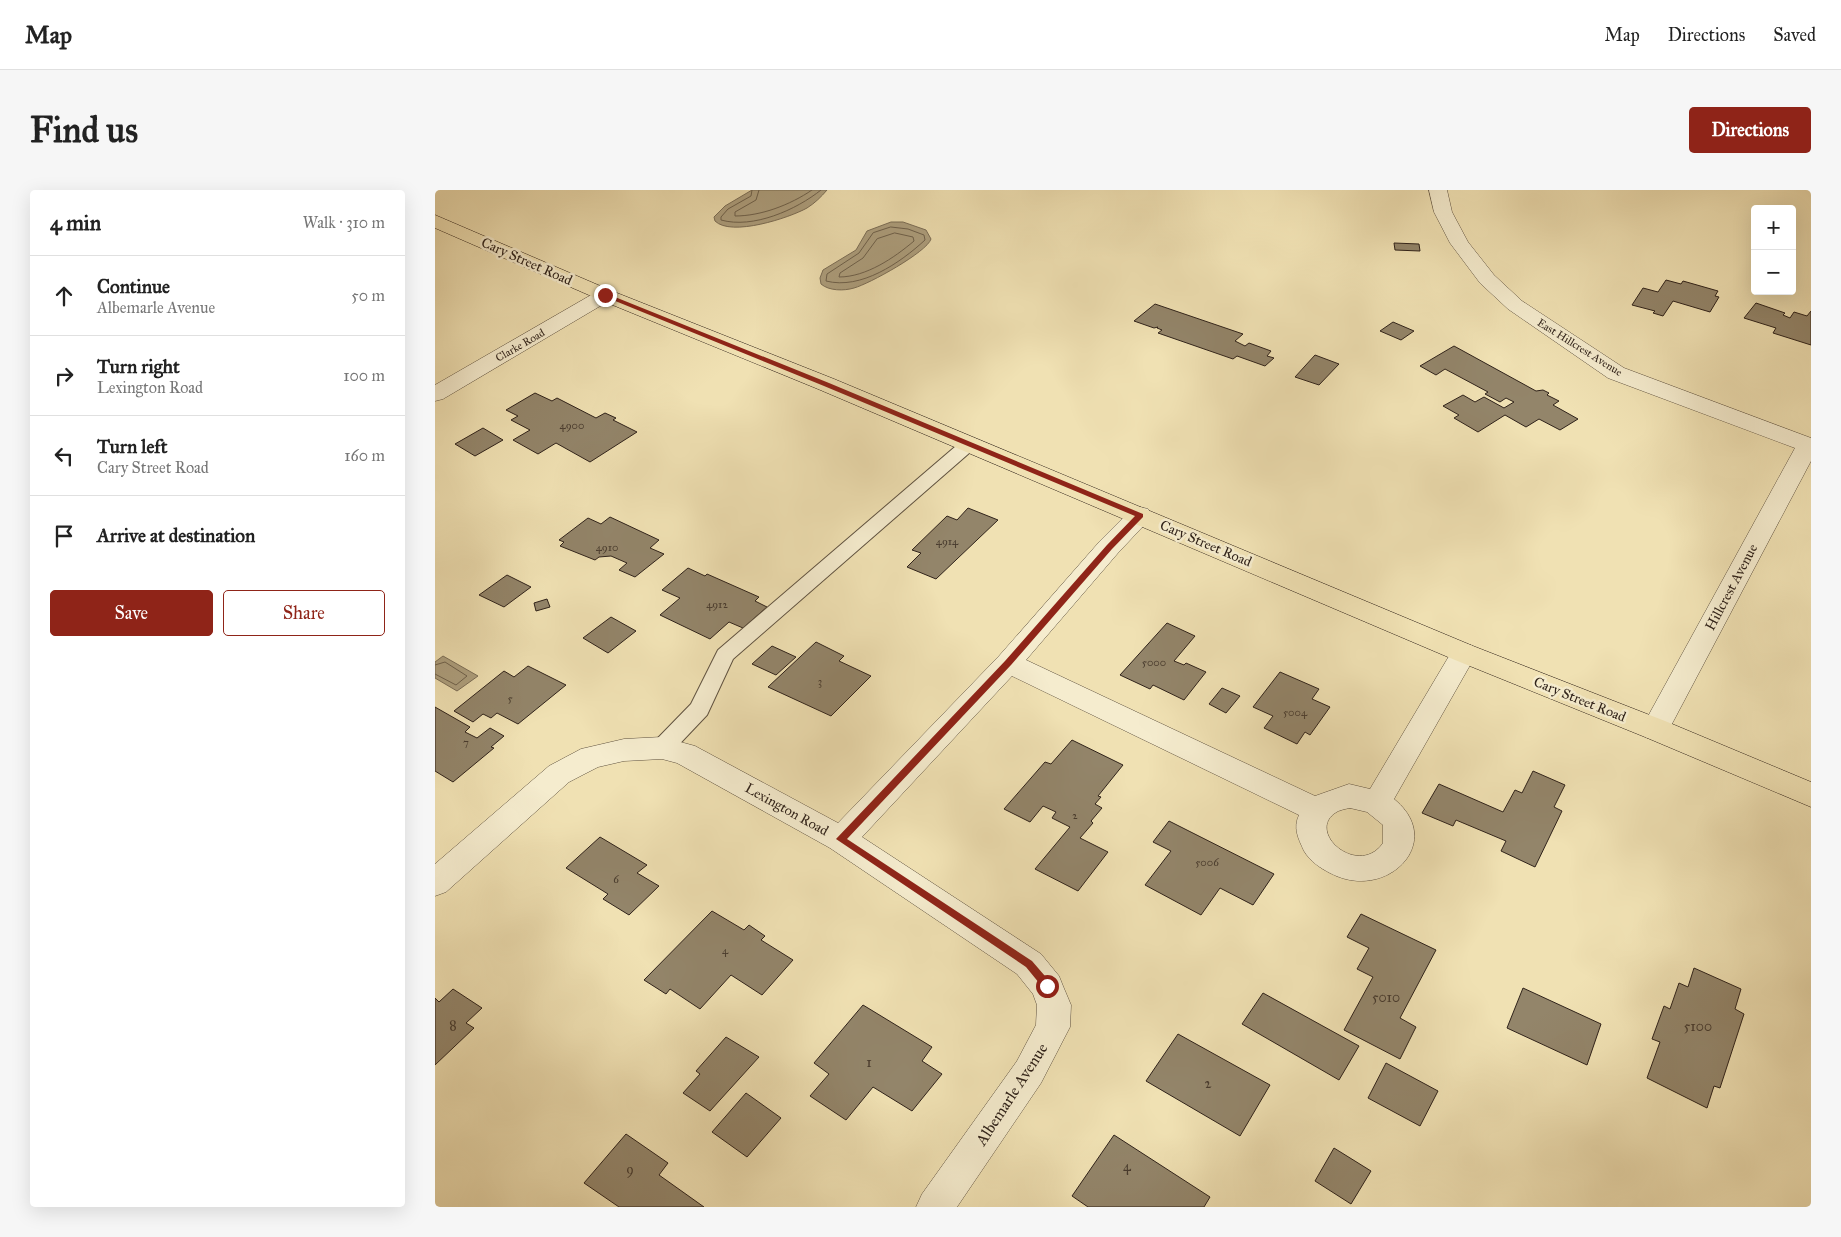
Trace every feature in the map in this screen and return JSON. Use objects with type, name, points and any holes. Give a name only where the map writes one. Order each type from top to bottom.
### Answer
[{"type":"main road","name":"Cary Street Road","points":[[435,221],[605,295],[969,444],[1464,652],[1655,729],[1811,795]]},
{"type":"street","name":"East Hillcrest Avenue","points":[[1439,190],[1443,212],[1459,243],[1487,279],[1515,305],[1616,372],[1809,446]]},
{"type":"street","name":"Clarke Road","points":[[435,394],[605,295]]},
{"type":"street","name":"Hillcrest Avenue","points":[[1655,729],[1809,446]]},
{"type":"street","name":"Lexington Road","points":[[435,884],[559,774],[591,757],[624,750],[662,748],[685,754],[841,839],[1008,663],[1109,547],[1140,515]]},
{"type":"street","points":[[1377,804],[1464,652]]},
{"type":"street","points":[[1008,663],[1317,810]]},
{"type":"street","points":[[1349,796],[1366,798],[1377,804],[1393,817],[1400,830],[1399,845],[1392,857],[1379,866],[1362,868],[1344,866],[1328,859],[1316,847],[1310,833],[1311,819],[1317,810],[1333,799],[1349,796]]},
{"type":"street","name":"Albemarle Avenue","points":[[841,839],[1029,964],[1047,986],[1054,1005],[1053,1027],[1029,1072],[935,1207]]},
{"type":"lane","points":[[662,748],[699,709],[725,655],[969,444]]},
{"type":"water","points":[[752,190],[827,190],[807,208],[774,221],[746,227],[734,227],[715,221],[714,217],[725,206]]},
{"type":"water","points":[[891,222],[903,222],[926,230],[931,239],[927,245],[909,259],[861,285],[841,290],[828,288],[821,284],[820,278],[823,270],[856,250],[867,231]]},
{"type":"water","points":[[443,656],[478,676],[457,691],[435,678],[435,662]]},
{"type":"building","points":[[1394,243],[1419,244],[1420,251],[1395,250]]},
{"type":"building","points":[[1666,280],[1681,284],[1683,281],[1718,291],[1715,296],[1719,297],[1710,312],[1673,301],[1663,316],[1653,313],[1655,311],[1632,305],[1643,288],[1658,292]]},
{"type":"building","points":[[1756,303],[1785,313],[1783,315],[1790,318],[1794,312],[1807,316],[1811,311],[1811,345],[1773,333],[1776,328],[1744,318]]},
{"type":"building","points":[[1155,304],[1243,334],[1235,341],[1245,346],[1249,343],[1271,351],[1267,356],[1274,358],[1265,366],[1237,356],[1233,359],[1158,333],[1162,330],[1158,327],[1154,328],[1134,321]]},
{"type":"building","points":[[1393,322],[1414,331],[1401,340],[1380,331]]},
{"type":"building","points":[[1454,346],[1536,391],[1543,390],[1549,393],[1547,395],[1559,401],[1553,405],[1578,419],[1560,430],[1539,419],[1526,427],[1505,415],[1478,432],[1454,418],[1459,415],[1443,406],[1463,395],[1475,402],[1484,397],[1504,408],[1514,402],[1506,398],[1500,402],[1485,394],[1488,392],[1445,369],[1436,375],[1420,366]]},
{"type":"building","points":[[1315,355],[1339,364],[1319,385],[1295,377]]},
{"type":"building","points":[[535,393],[552,401],[557,398],[596,418],[605,413],[616,418],[613,420],[637,432],[590,462],[556,443],[538,454],[513,440],[530,430],[511,420],[518,416],[506,410]]},
{"type":"building","points":[[483,428],[503,440],[475,456],[455,444]]},
{"type":"building","points":[[968,508],[998,520],[936,579],[907,567],[921,553],[912,550],[947,516],[957,520]]},
{"type":"building","points":[[610,517],[659,540],[650,548],[664,554],[635,577],[619,570],[627,563],[611,556],[599,557],[595,560],[560,546],[564,542],[559,540],[588,518],[601,524]]},
{"type":"building","points":[[688,568],[705,576],[707,574],[759,597],[755,601],[767,607],[743,628],[729,622],[710,639],[660,615],[680,598],[662,590]]},
{"type":"building","points":[[507,575],[531,587],[504,607],[479,595]]},
{"type":"building","points":[[547,599],[550,607],[536,611],[534,603]]},
{"type":"building","points":[[611,617],[636,631],[608,653],[583,638]]},
{"type":"building","points":[[1167,623],[1195,636],[1174,661],[1184,665],[1186,663],[1206,672],[1184,700],[1153,685],[1150,689],[1120,675]]},
{"type":"building","points":[[816,642],[844,656],[839,661],[871,676],[831,716],[768,687]]},
{"type":"building","points":[[772,646],[796,657],[776,675],[752,664]]},
{"type":"building","points":[[528,666],[566,685],[518,724],[497,713],[491,718],[483,714],[473,722],[454,711],[504,671],[514,677]]},
{"type":"building","points":[[1280,672],[1319,689],[1312,699],[1330,707],[1310,735],[1305,732],[1297,744],[1264,728],[1273,716],[1253,707]]},
{"type":"building","points":[[1222,688],[1240,696],[1226,713],[1209,704]]},
{"type":"building","points":[[435,707],[470,727],[465,732],[477,738],[490,728],[504,736],[491,747],[494,748],[453,782],[435,771]]},
{"type":"building","points":[[1072,740],[1123,765],[1098,796],[1101,797],[1095,804],[1102,808],[1091,821],[1093,823],[1080,838],[1108,852],[1078,891],[1035,869],[1070,827],[1052,818],[1056,812],[1043,806],[1030,822],[1004,809],[1045,762],[1051,764]]},
{"type":"building","points":[[1533,771],[1565,785],[1554,807],[1562,811],[1535,867],[1501,851],[1506,841],[1456,820],[1453,826],[1422,813],[1439,784],[1503,812],[1515,790],[1522,793]]},
{"type":"building","points":[[1169,821],[1274,874],[1253,905],[1220,888],[1201,915],[1145,885],[1171,851],[1153,842]]},
{"type":"building","points":[[600,837],[647,865],[637,873],[659,886],[629,915],[603,899],[608,894],[566,868]]},
{"type":"building","points":[[712,911],[744,930],[749,925],[765,936],[761,940],[793,960],[762,995],[731,975],[700,1009],[670,989],[666,994],[644,980]]},
{"type":"building","points":[[1361,914],[1436,950],[1400,1018],[1416,1027],[1400,1059],[1344,1030],[1373,977],[1357,969],[1369,948],[1347,937]]},
{"type":"building","points":[[1694,968],[1741,989],[1735,1009],[1744,1014],[1720,1088],[1714,1086],[1707,1108],[1647,1078],[1660,1042],[1652,1039],[1664,1006],[1670,1009],[1679,983],[1688,987]]},
{"type":"building","points":[[1523,988],[1601,1024],[1587,1065],[1507,1028]]},
{"type":"building","points":[[453,989],[482,1008],[466,1023],[474,1028],[435,1065],[435,998],[439,1002]]},
{"type":"building","points":[[1263,993],[1359,1046],[1339,1080],[1242,1024]]},
{"type":"building","points":[[863,1005],[932,1047],[922,1061],[942,1074],[912,1111],[873,1087],[846,1120],[810,1096],[829,1074],[814,1063]]},
{"type":"building","points":[[1178,1034],[1270,1085],[1240,1136],[1146,1081]]},
{"type":"building","points":[[726,1037],[759,1057],[710,1111],[683,1093],[700,1074],[696,1071]]},
{"type":"building","points":[[1386,1063],[1438,1091],[1420,1126],[1368,1098]]},
{"type":"building","points":[[746,1093],[781,1118],[747,1157],[712,1132]]},
{"type":"building","points":[[626,1134],[668,1163],[659,1175],[704,1207],[619,1207],[584,1183]]},
{"type":"building","points":[[1114,1135],[1210,1197],[1204,1207],[1088,1207],[1072,1196]]},
{"type":"building","points":[[1334,1148],[1371,1171],[1351,1204],[1315,1181]]},
{"type":"route","points":[[605,295],[678,323],[1140,515],[1109,547],[1008,663],[841,839],[1029,964],[1047,986]]}]
